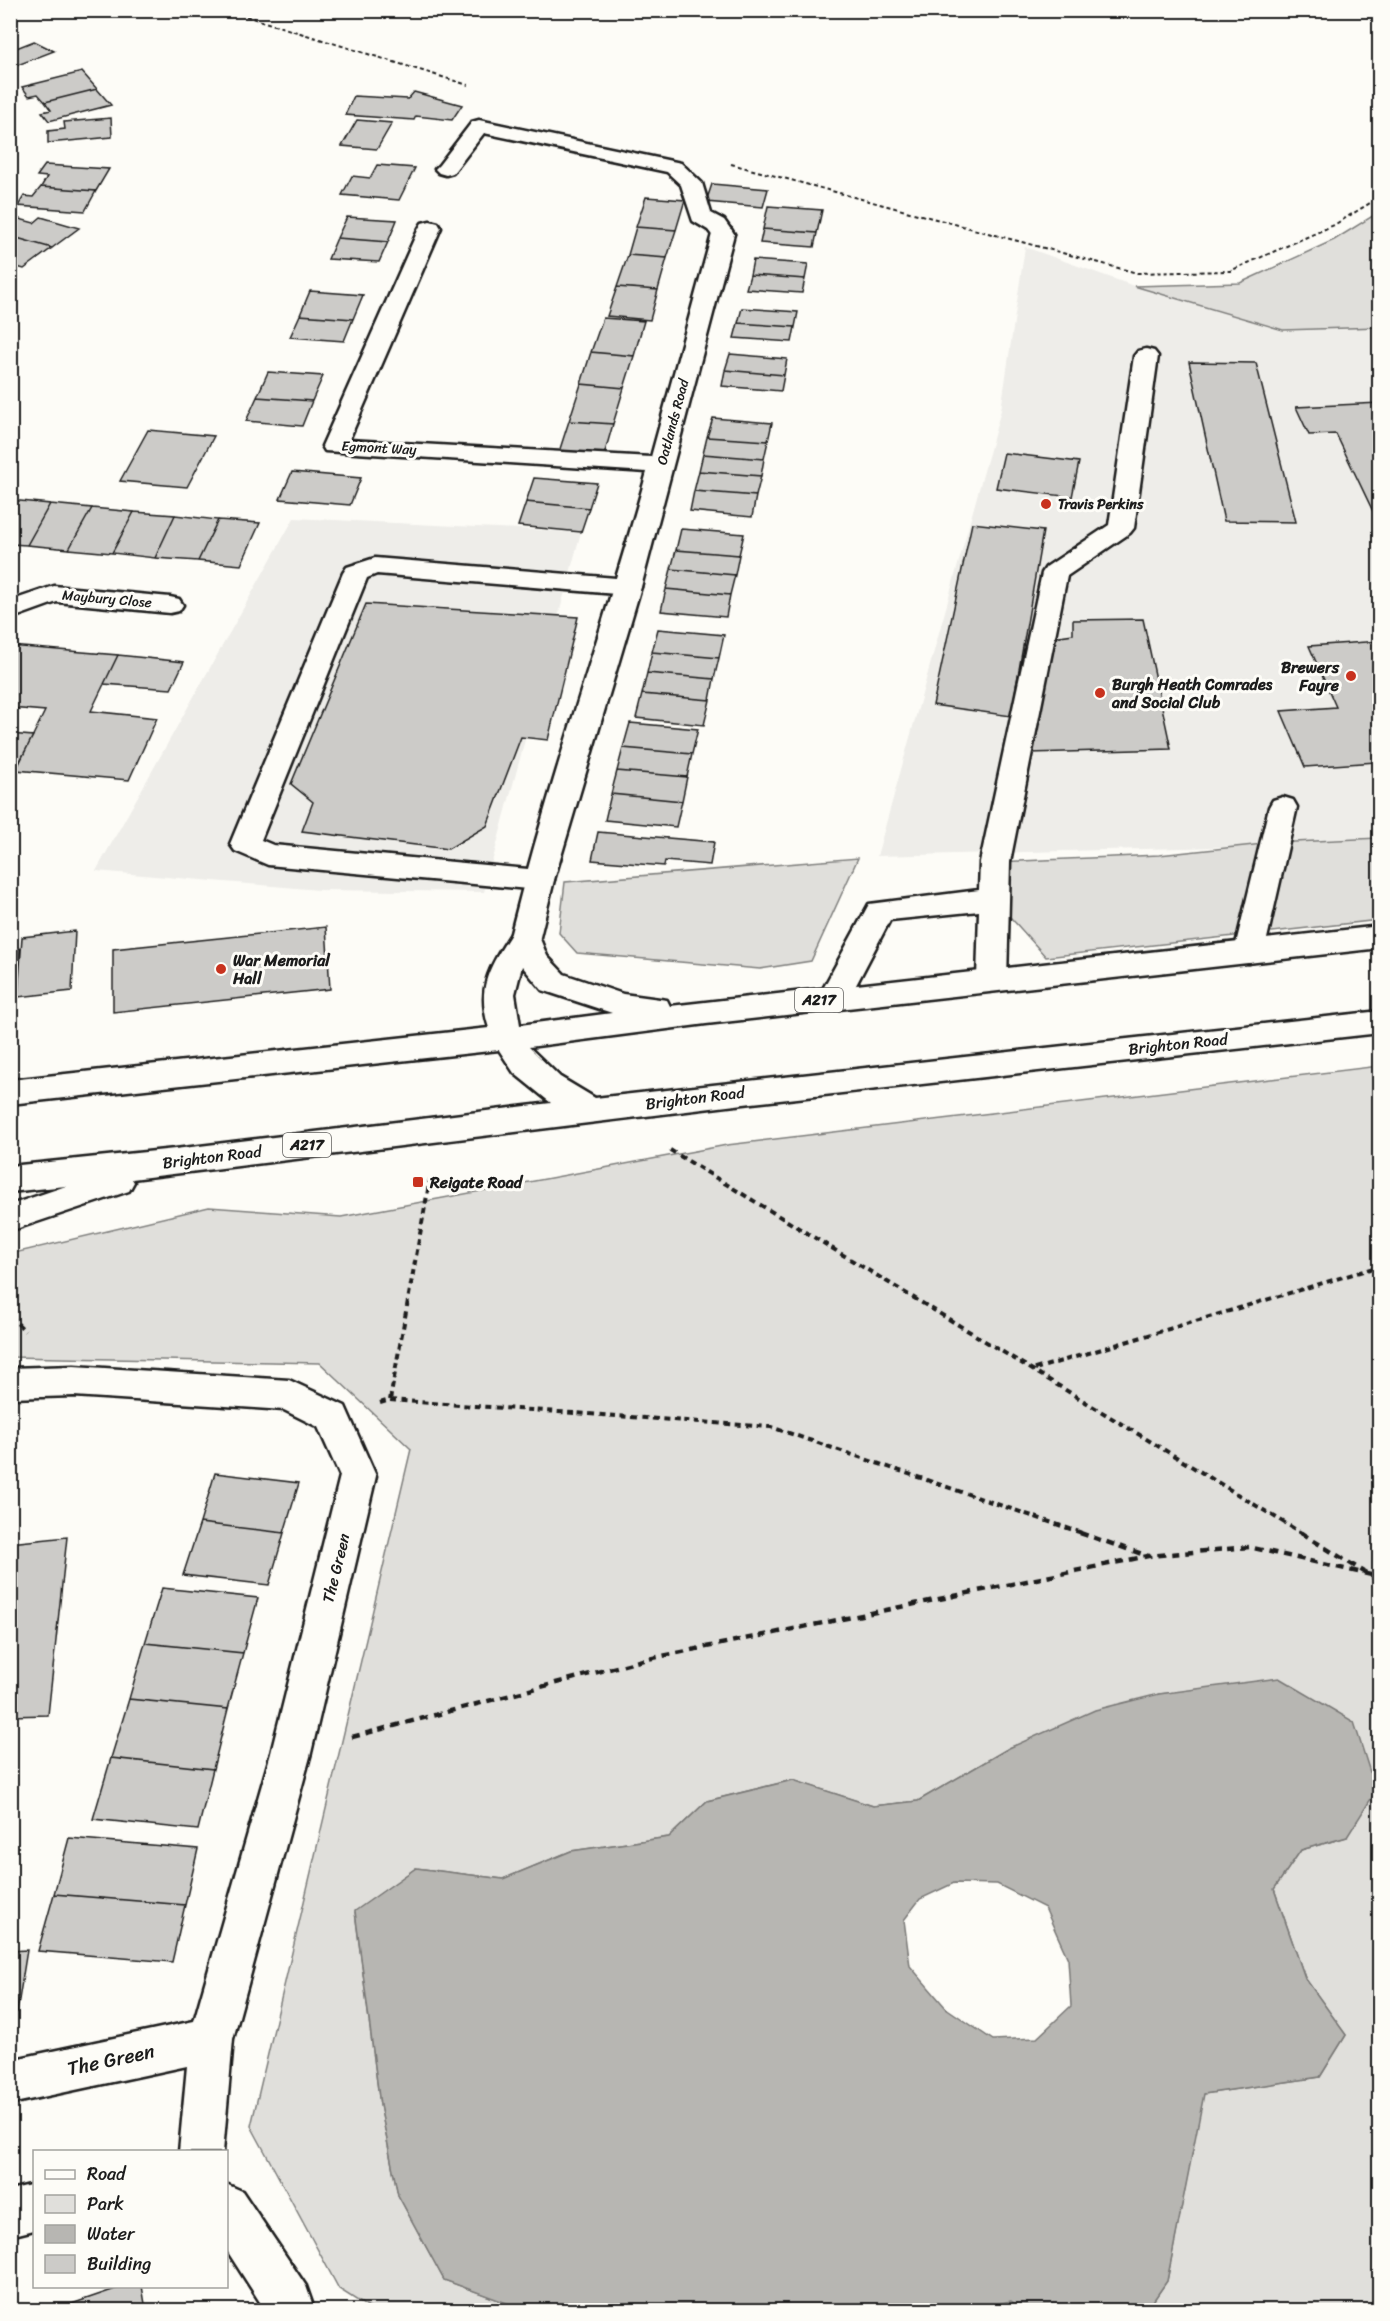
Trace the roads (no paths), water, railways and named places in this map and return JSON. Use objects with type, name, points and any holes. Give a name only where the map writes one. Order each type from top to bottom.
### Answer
[{"type":"main road","name":"Oatlands Road","points":[[446,169],[479,126],[674,167],[691,183],[701,216],[716,225],[723,234],[628,587],[539,880],[525,937],[502,975],[498,1001],[507,1038],[528,1070],[558,1094],[591,1111]]},
{"type":"main road","name":"Egmont Way","points":[[430,228],[334,446],[662,465]]},
{"type":"main road","points":[[992,980],[995,862],[1055,573],[1121,528],[1146,356]]},
{"type":"main road","points":[[539,880],[268,855],[245,844],[356,573],[375,566],[628,587]]},
{"type":"main road","name":"Maybury Close","points":[[10,611],[54,594],[170,605]]},
{"type":"main road","points":[[1249,952],[1283,807]]},
{"type":"main road","points":[[834,998],[880,911],[994,899]]},
{"type":"main road","points":[[525,937],[534,961],[553,982],[621,1005],[706,1013]]},
{"type":"main road","name":"A217","points":[[10,1092],[507,1038],[834,998],[1380,937]]},
{"type":"main road","name":"Brighton Road","points":[[10,1179],[175,1162],[662,1102],[1380,1022]]},
{"type":"main road","points":[[10,1218],[175,1162]]},
{"type":"main road","name":"The Green","points":[[10,1383],[74,1381],[289,1395],[332,1417],[358,1476],[291,1753],[211,2039],[201,2150]]},
{"type":"main road","name":"The Green","points":[[10,2082],[211,2039]]},
{"type":"main road","points":[[10,2213],[33,2207]]},
{"type":"main road","points":[[228,2209],[289,2303],[288,2310]]},
{"type":"water","points":[[1279,1678],[1354,1722],[1376,1791],[1347,1837],[1301,1850],[1274,1889],[1305,1978],[1346,2035],[1320,2077],[1204,2094],[1167,2281],[1147,2310],[1022,2310],[1011,2301],[969,2310],[526,2310],[444,2280],[398,2195],[380,2105],[355,1911],[416,1868],[503,1879],[571,1851],[669,1837],[707,1801],[793,1780],[873,1806],[918,1801],[1009,1748],[1095,1710],[1159,1694]],"holes":[[[954,1883],[997,1884],[1045,1908],[1068,1959],[1071,2006],[1037,2038],[993,2040],[946,2008],[910,1966],[904,1920],[920,1899]]]},
{"type":"place","name":"Travis Perkins","points":[[1046,504]]},
{"type":"place","name":"Brewers Fayre","points":[[1351,676]]},
{"type":"place","name":"Burgh Heath Comrades and Social Club","points":[[1100,693]]},
{"type":"place","name":"War Memorial Hall","points":[[221,969]]},
{"type":"place","name":"Reigate Road","points":[[418,1182]]}]
